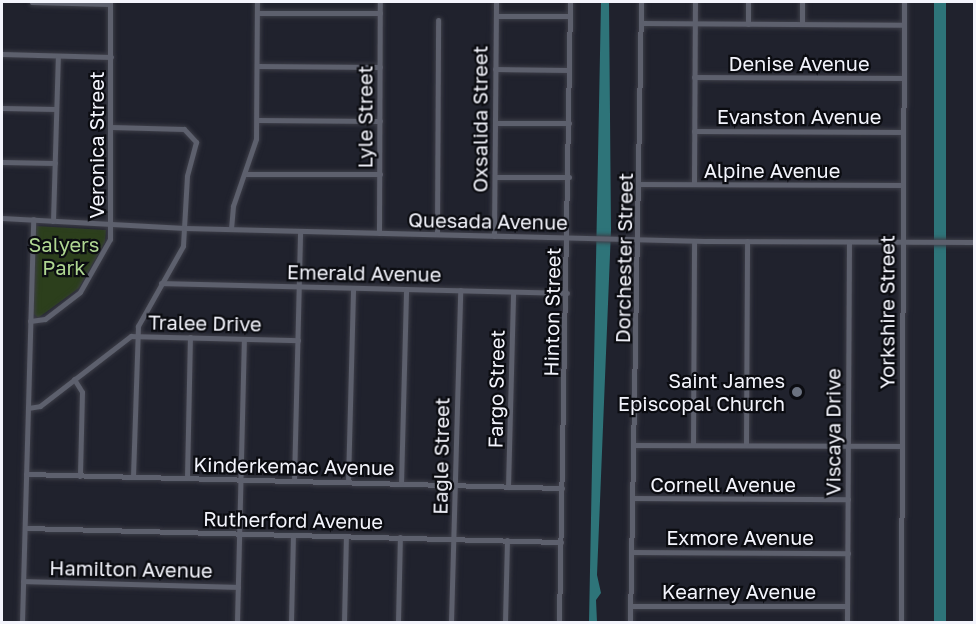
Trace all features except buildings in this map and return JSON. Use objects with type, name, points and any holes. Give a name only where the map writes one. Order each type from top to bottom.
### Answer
[{"type":"street","points":[[32,2],[110,2]]},
{"type":"street","name":"Veronica Street","points":[[30,321],[45,319],[80,291],[108,245],[111,224],[110,2]]},
{"type":"street","points":[[231,229],[233,206],[255,145],[257,2]]},
{"type":"street","name":"Lyle Street","points":[[379,233],[380,2]]},
{"type":"street","name":"Oxsalida Street","points":[[494,236],[496,2]]},
{"type":"street","name":"Hinton Street","points":[[559,622],[568,238],[570,2]]},
{"type":"street","name":"Dorchester Street","points":[[630,622],[640,240],[641,2]]},
{"type":"street","points":[[694,184],[695,2]]},
{"type":"street","points":[[748,2],[748,24]]},
{"type":"street","points":[[802,2],[802,24]]},
{"type":"street","name":"Yorkshire Street","points":[[901,622],[904,2]]},
{"type":"street","points":[[257,13],[380,13]]},
{"type":"street","points":[[495,16],[570,16]]},
{"type":"street","points":[[437,234],[438,20]]},
{"type":"street","points":[[641,23],[904,25]]},
{"type":"street","points":[[2,54],[111,57]]},
{"type":"street","points":[[53,221],[58,56]]},
{"type":"street","points":[[257,66],[380,67]]},
{"type":"street","points":[[495,69],[569,70]]},
{"type":"street","name":"Denise Avenue","points":[[694,77],[904,78]]},
{"type":"street","points":[[2,108],[56,109]]},
{"type":"street","points":[[256,120],[380,121]]},
{"type":"street","points":[[495,123],[569,123]]},
{"type":"street","points":[[111,127],[179,129],[194,137],[196,149],[187,176],[183,246],[141,316],[137,336],[133,477]]},
{"type":"street","name":"Evanston Avenue","points":[[694,131],[903,132]]},
{"type":"street","points":[[2,162],[55,163]]},
{"type":"street","points":[[245,174],[380,174]]},
{"type":"street","points":[[495,177],[569,177]]},
{"type":"street","name":"Alpine Avenue","points":[[640,184],[903,185]]},
{"type":"street","name":"Quesada Avenue","points":[[2,218],[185,228],[640,240],[975,242]]},
{"type":"street","points":[[22,622],[33,219]]},
{"type":"street","points":[[294,481],[300,231]]},
{"type":"street","points":[[693,445],[694,241]]},
{"type":"street","points":[[746,445],[747,242]]},
{"type":"street","name":"Viscaya Drive","points":[[847,622],[849,242]]},
{"type":"street","name":"Emerald Avenue","points":[[161,283],[567,293]]},
{"type":"street","points":[[348,483],[353,288]]},
{"type":"street","points":[[401,484],[406,289]]},
{"type":"street","name":"Eagle Street","points":[[451,622],[460,290]]},
{"type":"street","name":"Fargo Street","points":[[508,487],[513,292]]},
{"type":"street","name":"Tralee Drive","points":[[28,408],[40,406],[125,338],[137,336],[298,340]]},
{"type":"street","points":[[187,478],[190,337]]},
{"type":"street","points":[[237,622],[244,339]]},
{"type":"street","points":[[74,379],[82,392],[80,476]]},
{"type":"street","points":[[635,445],[902,446]]},
{"type":"street","name":"Kinderkemac Avenue","points":[[26,474],[562,488]]},
{"type":"street","name":"Cornell Avenue","points":[[633,498],[848,499]]},
{"type":"street","name":"Rutherford Avenue","points":[[25,528],[561,542]]},
{"type":"street","points":[[291,622],[293,535]]},
{"type":"street","points":[[344,622],[346,536]]},
{"type":"street","points":[[398,622],[400,537]]},
{"type":"street","points":[[505,622],[507,540]]},
{"type":"street","name":"Exmore Avenue","points":[[632,552],[848,553]]},
{"type":"street","name":"Hamilton Avenue","points":[[23,582],[238,587]]},
{"type":"street","name":"Kearney Avenue","points":[[631,606],[848,606]]},
{"type":"green space","name":"Salyers Park","points":[[36,226],[106,230],[105,242],[79,288],[38,318],[33,313]]},
{"type":"shaded area","points":[[601,2],[609,2],[611,230],[597,575],[601,593],[596,600],[597,622],[589,622]]},
{"type":"shaded area","points":[[934,2],[946,2],[946,622],[934,622]]},
{"type":"place","name":"Saint James Episcopal Church","points":[[797,392]]}]
